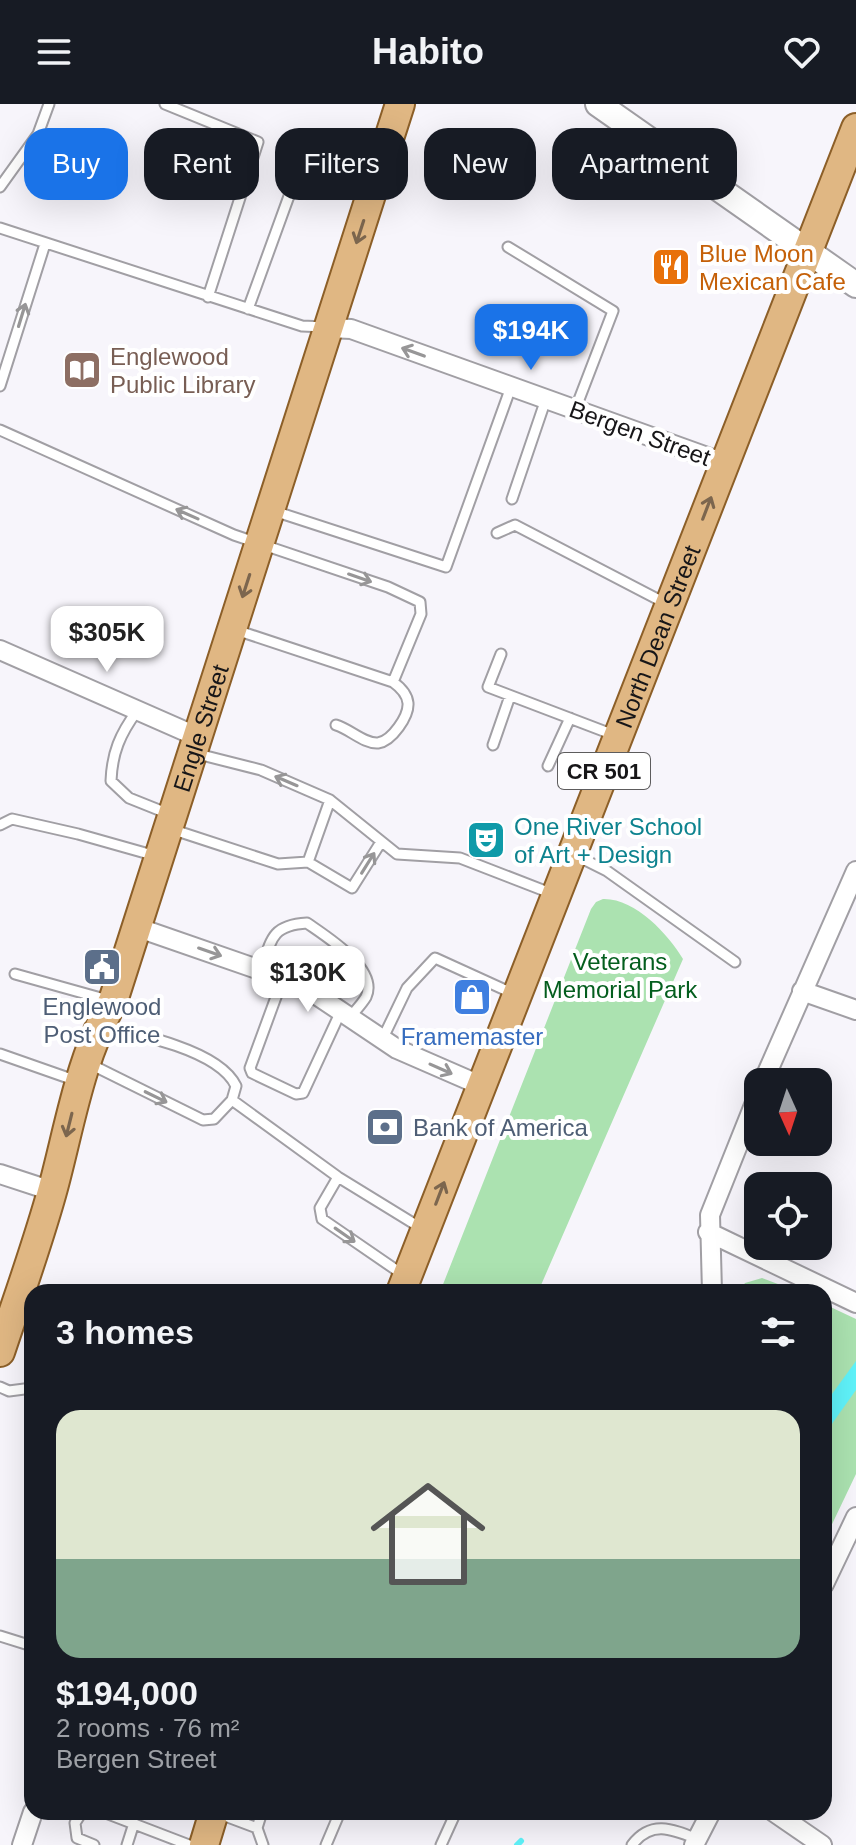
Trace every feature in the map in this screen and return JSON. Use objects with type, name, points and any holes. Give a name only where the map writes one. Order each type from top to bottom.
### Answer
[{"type":"main road","name":"Engle Street","points":[[0,1352],[52,1191],[83,1072],[98,1027],[113,1001],[400,104]]},
{"type":"main road","points":[[598,104],[856,285]]},
{"type":"main road","name":"CR 501","points":[[808,249],[856,128]]},
{"type":"main road","name":"North Dean Street","points":[[404,1284],[808,249]]},
{"type":"main road","points":[[204,1845],[212,1820]]},
{"type":"street","name":"Bergen Street","points":[[329,328],[351,329],[724,463]]},
{"type":"street","points":[[0,650],[137,710],[195,745]]},
{"type":"street","points":[[769,1068],[856,871]]},
{"type":"street","points":[[136,927],[283,978],[382,1040],[482,1086]]},
{"type":"street","points":[[802,991],[856,1010]]},
{"type":"street","points":[[711,1284],[710,1215],[744,1128]]},
{"type":"street","points":[[0,1174],[52,1191]]},
{"type":"street","points":[[708,1232],[816,1284]]},
{"type":"street","points":[[832,1291],[856,1303]]},
{"type":"street","points":[[832,1567],[856,1517]]},
{"type":"street","points":[[22,1845],[30,1820]]},
{"type":"street","points":[[696,1842],[707,1820]]},
{"type":"street","points":[[790,1820],[822,1845]]},
{"type":"lane","points":[[0,187],[38,134],[49,104]]},
{"type":"lane","points":[[165,104],[258,142],[208,297]]},
{"type":"lane","points":[[248,309],[288,200]]},
{"type":"lane","points":[[0,228],[302,326],[329,328]]},
{"type":"lane","points":[[0,386],[45,244]]},
{"type":"lane","points":[[508,247],[613,311],[575,410]]},
{"type":"lane","points":[[271,510],[446,567],[511,387]]},
{"type":"lane","points":[[512,499],[546,399]]},
{"type":"lane","points":[[0,430],[234,535],[388,587],[420,602],[421,614],[393,682]]},
{"type":"lane","points":[[497,533],[515,525],[669,605]]},
{"type":"lane","points":[[232,629],[393,682],[403,690],[408,703],[404,717],[390,737],[379,743],[367,741],[336,725]]},
{"type":"lane","points":[[501,654],[488,687],[618,736]]},
{"type":"lane","points":[[493,745],[510,696]]},
{"type":"lane","points":[[137,710],[123,728],[112,756],[111,781],[129,798],[170,822],[278,864],[308,862],[352,888],[381,842]]},
{"type":"lane","points":[[548,766],[570,718]]},
{"type":"lane","points":[[195,745],[330,800],[397,854],[460,858],[556,895]]},
{"type":"lane","points":[[308,862],[330,800]]},
{"type":"lane","points":[[0,816],[159,857]]},
{"type":"lane","points":[[0,825],[12,819]]},
{"type":"lane","points":[[572,854],[607,871],[735,962]]},
{"type":"lane","points":[[262,969],[271,940],[288,924],[307,923],[365,970],[368,985],[366,996],[346,1015],[303,1093],[296,1094],[252,1073],[250,1068],[283,978]]},
{"type":"lane","points":[[382,1040],[407,988],[435,958],[517,995]]},
{"type":"lane","points":[[15,974],[113,1001]]},
{"type":"lane","points":[[0,1054],[83,1072],[203,1120],[214,1119],[232,1100],[236,1086],[225,1071],[180,1047],[150,1037],[98,1027]]},
{"type":"lane","points":[[232,1100],[338,1177],[425,1231]]},
{"type":"lane","points":[[338,1177],[320,1208],[322,1219],[403,1284]]},
{"type":"lane","points":[[0,1387],[9,1391],[24,1389]]},
{"type":"lane","points":[[0,1636],[24,1644]]},
{"type":"lane","points":[[77,1820],[77,1838],[94,1845]]},
{"type":"lane","points":[[126,1820],[189,1845]]},
{"type":"lane","points":[[236,1820],[257,1828]]},
{"type":"lane","points":[[260,1820],[257,1828],[263,1845]]},
{"type":"lane","points":[[326,1845],[337,1820]]},
{"type":"lane","points":[[441,1845],[452,1820]]},
{"type":"lane","points":[[127,1845],[134,1823]]},
{"type":"lane","points":[[632,1845],[648,1830],[661,1827],[696,1842]]},
{"type":"green space","name":"Veterans Memorial Park","points":[[615,900],[638,911],[660,929],[683,959],[541,1284],[443,1284],[591,909],[596,902]]},
{"type":"green space","points":[[762,1278],[778,1284],[744,1284]]},
{"type":"green space","points":[[832,1308],[856,1319],[856,1474],[832,1524]]},
{"type":"water","points":[[856,1361],[856,1390],[832,1424],[832,1394]]},
{"type":"waterway","points":[[517,1845],[521,1841]]},
{"type":"place","name":"Blue Moon Mexican Cafe","points":[[671,267]]},
{"type":"place","name":"Englewood Public Library","points":[[82,370]]},
{"type":"place","name":"One River School of Art + Design","points":[[486,840]]},
{"type":"place","name":"Englewood Post Office","points":[[102,967]]},
{"type":"place","name":"Framemaster","points":[[472,997]]},
{"type":"place","name":"Bank of America","points":[[385,1127]]}]
